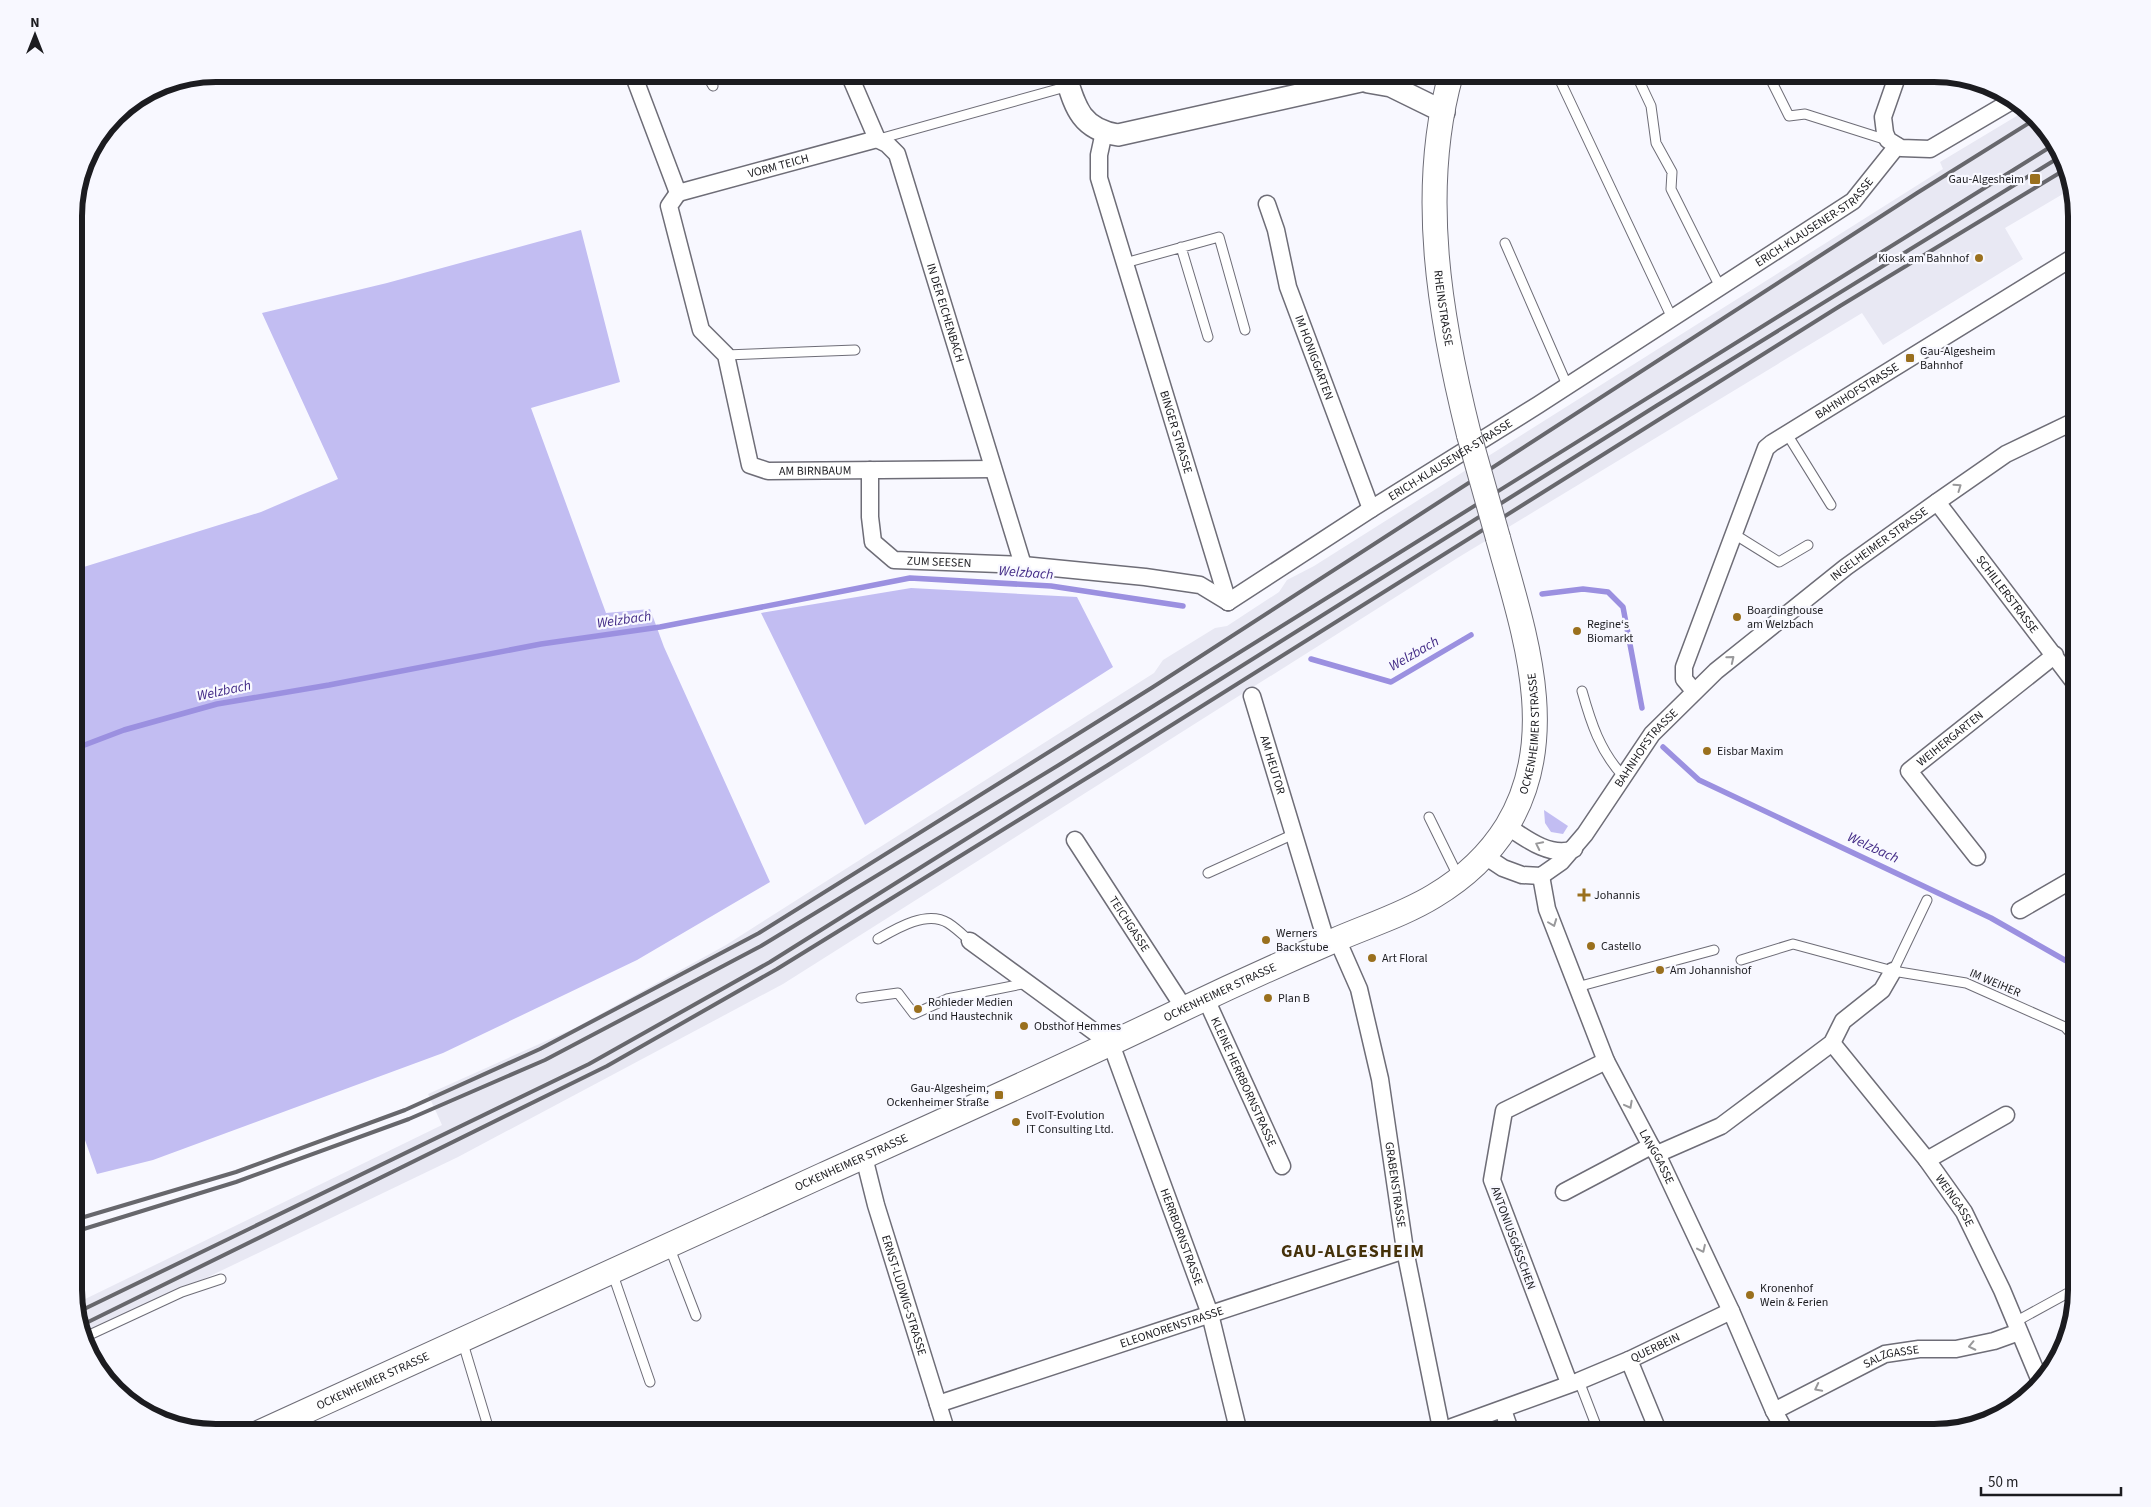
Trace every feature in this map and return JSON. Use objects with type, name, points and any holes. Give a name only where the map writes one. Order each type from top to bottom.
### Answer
[{"type":"main road","name":"RHEINSTRASSE","points":[[1449,83],[1436,170],[1435,242],[1449,347],[1469,435],[1498,538]]},
{"type":"main road","name":"OCKENHEIMER STRASSE","points":[[293,1424],[462,1340],[1111,1044],[1184,1008],[1332,941],[1401,913],[1434,896],[1459,878],[1485,856],[1507,826],[1523,792],[1529,770],[1535,732],[1535,696],[1530,652],[1498,538]]},
{"type":"street","points":[[637,83],[678,193],[669,206],[701,330],[726,355]]},
{"type":"street","name":"IN DER EICHENBACH","points":[[853,83],[877,139],[897,154],[1023,565]]},
{"type":"street","points":[[1068,83],[1081,116],[1104,132],[1118,135],[1357,83]]},
{"type":"street","points":[[1376,83],[1390,86],[1444,112]]},
{"type":"street","points":[[1895,83],[1883,117],[1885,133],[1892,143],[1915,150],[1930,148],[2008,104]]},
{"type":"street","name":"BINGER STRASSE","points":[[1104,132],[1099,155],[1099,178],[1228,602]]},
{"type":"street","name":"VORM TEICH","points":[[678,193],[877,139]]},
{"type":"street","name":"ERICH-KLAUSENER-STRASSE","points":[[1228,602],[1853,201],[1892,143]]},
{"type":"street","name":"IM HONIGGARTEN","points":[[1267,204],[1276,230],[1288,288],[1371,509]]},
{"type":"street","name":"BAHNHOFSTRASSE","points":[[1541,876],[1561,862],[1574,849],[1652,734],[1694,691],[1684,678],[1684,667],[1766,448],[2068,261]]},
{"type":"street","name":"AM BIRNBAUM","points":[[726,355],[750,465],[768,471],[993,469]]},
{"type":"street","name":"INGELHEIMER STRASSE","points":[[1694,691],[1716,671],[1846,567],[1937,502],[2006,454],[2068,424]]},
{"type":"street","name":"ZUM SEESEN","points":[[870,470],[870,517],[873,542],[894,560],[1023,565],[1200,585],[1228,602]]},
{"type":"street","name":"SCHILLERSTRASSE","points":[[1937,502],[2068,673]]},
{"type":"street","name":"WEIHERGARTEN","points":[[1977,857],[1909,771],[2055,655]]},
{"type":"street","name":"AM HEUTOR","points":[[1252,696],[1294,834],[1332,941]]},
{"type":"street","points":[[1507,826],[1523,837],[1556,853],[1574,849]]},
{"type":"street","name":"TEICHGASSE","points":[[1075,840],[1184,1008]]},
{"type":"street","points":[[1485,856],[1503,868],[1522,875],[1541,876]]},
{"type":"street","name":"LANGGASSE","points":[[1541,876],[1547,909],[1606,1062],[1654,1150],[1731,1311],[1781,1424]]},
{"type":"street","points":[[2020,910],[2068,882]]},
{"type":"street","points":[[970,941],[1111,1044]]},
{"type":"street","name":"GRABENSTRASSE","points":[[1332,941],[1359,989],[1380,1079],[1405,1250],[1439,1424]]},
{"type":"street","points":[[1564,1192],[1654,1150],[1721,1126],[1832,1043],[1843,1021],[1882,990],[1894,971]]},
{"type":"street","name":"KLEINE HERRBORNSTRASSE","points":[[1206,999],[1282,1166]]},
{"type":"street","name":"WEINGASSE","points":[[1832,1043],[1927,1160],[1964,1212],[2002,1290],[2037,1376]]},
{"type":"street","name":"HERRBORNSTRASSE","points":[[1111,1044],[1210,1314],[1237,1424]]},
{"type":"street","name":"ANTONIUSGÄSSCHEN","points":[[1574,1382],[1492,1180],[1504,1111],[1606,1062]]},
{"type":"street","points":[[1927,1160],[2006,1114]]},
{"type":"street","name":"ERNST-LUDWIG-STRASSE","points":[[864,1157],[876,1205],[944,1424]]},
{"type":"street","name":"ELEONORENSTRASSE","points":[[938,1404],[1405,1250]]},
{"type":"street","name":"QUERBEIN","points":[[1464,1424],[1629,1360],[1731,1311]]},
{"type":"street","name":"SALZGASSE","points":[[1774,1411],[1885,1354],[1919,1349],[1956,1349],[1994,1341],[2017,1327]]},
{"type":"street","points":[[1629,1360],[1655,1424]]},
{"type":"street","points":[[1503,1410],[1508,1424]]},
{"type":"lane","points":[[877,139],[956,118],[1058,83]]},
{"type":"lane","points":[[1561,83],[1672,318]]},
{"type":"lane","points":[[1640,83],[1651,106],[1656,143],[1672,172],[1671,190],[1720,286]]},
{"type":"lane","points":[[1772,83],[1789,116],[1805,114],[1892,143]]},
{"type":"lane","points":[[1125,263],[1219,237],[1245,330]]},
{"type":"lane","points":[[1505,243],[1567,385]]},
{"type":"lane","points":[[1181,248],[1208,337]]},
{"type":"lane","points":[[726,355],[855,350]]},
{"type":"lane","points":[[1787,434],[1831,505]]},
{"type":"lane","points":[[1734,534],[1779,562],[1808,545]]},
{"type":"lane","points":[[1582,691],[1592,724],[1603,750],[1623,776]]},
{"type":"lane","points":[[1429,817],[1459,878]]},
{"type":"lane","points":[[1208,873],[1294,834]]},
{"type":"lane","points":[[1894,971],[1928,900]]},
{"type":"lane","points":[[878,939],[900,927],[919,920],[934,918],[947,922],[970,941]]},
{"type":"lane","name":"IM WEIHER","points":[[1741,960],[1793,944],[1894,971],[1966,983],[2065,1027],[2068,1030]]},
{"type":"lane","points":[[1577,987],[1714,950]]},
{"type":"lane","points":[[861,998],[898,993],[914,1014],[947,998],[1027,983]]},
{"type":"lane","points":[[668,1246],[696,1316]]},
{"type":"lane","points":[[612,1272],[650,1382]]},
{"type":"lane","points":[[90,1335],[182,1292],[221,1280]]},
{"type":"lane","points":[[2017,1327],[2068,1294]]},
{"type":"lane","points":[[462,1340],[487,1424]]},
{"type":"lane","points":[[1574,1382],[1595,1424]]},
{"type":"shaded area","points":[[2020,114],[2035,128],[2055,157],[2066,192],[2005,228],[2023,259],[1883,345],[1862,313],[1459,557],[783,984],[458,1157],[90,1334],[83,1300],[442,1125],[428,1094],[575,1028],[726,945],[1154,673],[1163,660],[1215,628],[1227,626],[1279,592],[1287,580],[1314,566],[1943,169],[1940,162]]},
{"type":"shaded area","points":[[581,230],[620,382],[531,408],[606,613],[650,609],[664,647],[770,882],[637,960],[443,1053],[153,1160],[97,1174],[83,1134],[83,567],[261,512],[338,479],[262,313],[387,283]]},
{"type":"shaded area","points":[[911,588],[1077,597],[1113,667],[865,825],[761,613]]},
{"type":"shaded area","points":[[1544,810],[1568,826],[1563,834],[1551,832],[1545,823]]},
{"type":"waterway","name":"Welzbach","points":[[83,746],[124,730],[217,704],[329,685],[541,644],[660,627],[910,578],[1051,586],[1183,606]]},
{"type":"waterway","name":"Welzbach","points":[[1542,594],[1583,589],[1608,592],[1623,607],[1642,708]]},
{"type":"waterway","name":"Welzbach","points":[[1311,659],[1391,682],[1471,635]]},
{"type":"waterway","name":"Welzbach","points":[[1663,747],[1699,780],[1991,918],[2068,962]]},
{"type":"railway","points":[[83,1217],[236,1172],[405,1110],[540,1049],[759,933],[1153,687],[1917,193],[2030,123]]},
{"type":"railway","points":[[83,1229],[236,1182],[409,1119],[545,1060],[761,946],[1062,763],[2049,148]]},
{"type":"railway","points":[[84,1309],[589,1064],[770,962],[1656,406],[2056,159]]},
{"type":"railway","points":[[87,1323],[607,1066],[777,969],[1108,765],[1840,306],[2060,172]]},
{"type":"place","name":"Gau-Algesheim","points":[[2035,179]]},
{"type":"place","name":"Kiosk am Bahnhof","points":[[1979,258]]},
{"type":"place","name":"Gau-Algesheim Bahnhof","points":[[1910,358]]},
{"type":"place","name":"Boardinghouse am Welzbach","points":[[1737,617]]},
{"type":"place","name":"Regine‘s Biomarkt","points":[[1577,631]]},
{"type":"place","name":"Eisbar Maxim","points":[[1707,751]]},
{"type":"place","name":"Johannis","points":[[1584,895]]},
{"type":"place","name":"Werners Backstube","points":[[1266,940]]},
{"type":"place","name":"Castello","points":[[1591,946]]},
{"type":"place","name":"Art Floral","points":[[1372,958]]},
{"type":"place","name":"Am Johannishof","points":[[1660,970]]},
{"type":"place","name":"Plan B","points":[[1268,998]]},
{"type":"place","name":"Rohleder Medien und Haustechnik","points":[[918,1009]]},
{"type":"place","name":"Obsthof Hemmes","points":[[1024,1026]]},
{"type":"place","name":"Gau-Algesheim, Ockenheimer Straße","points":[[999,1095]]},
{"type":"place","name":"EvoIT-Evolution IT Consulting Ltd.","points":[[1016,1122]]},
{"type":"place","name":"Kronenhof Wein & Ferien","points":[[1750,1295]]},
{"type":"district","name":"GAU-ALGESHEIM","points":[[1353,1251]]}]
